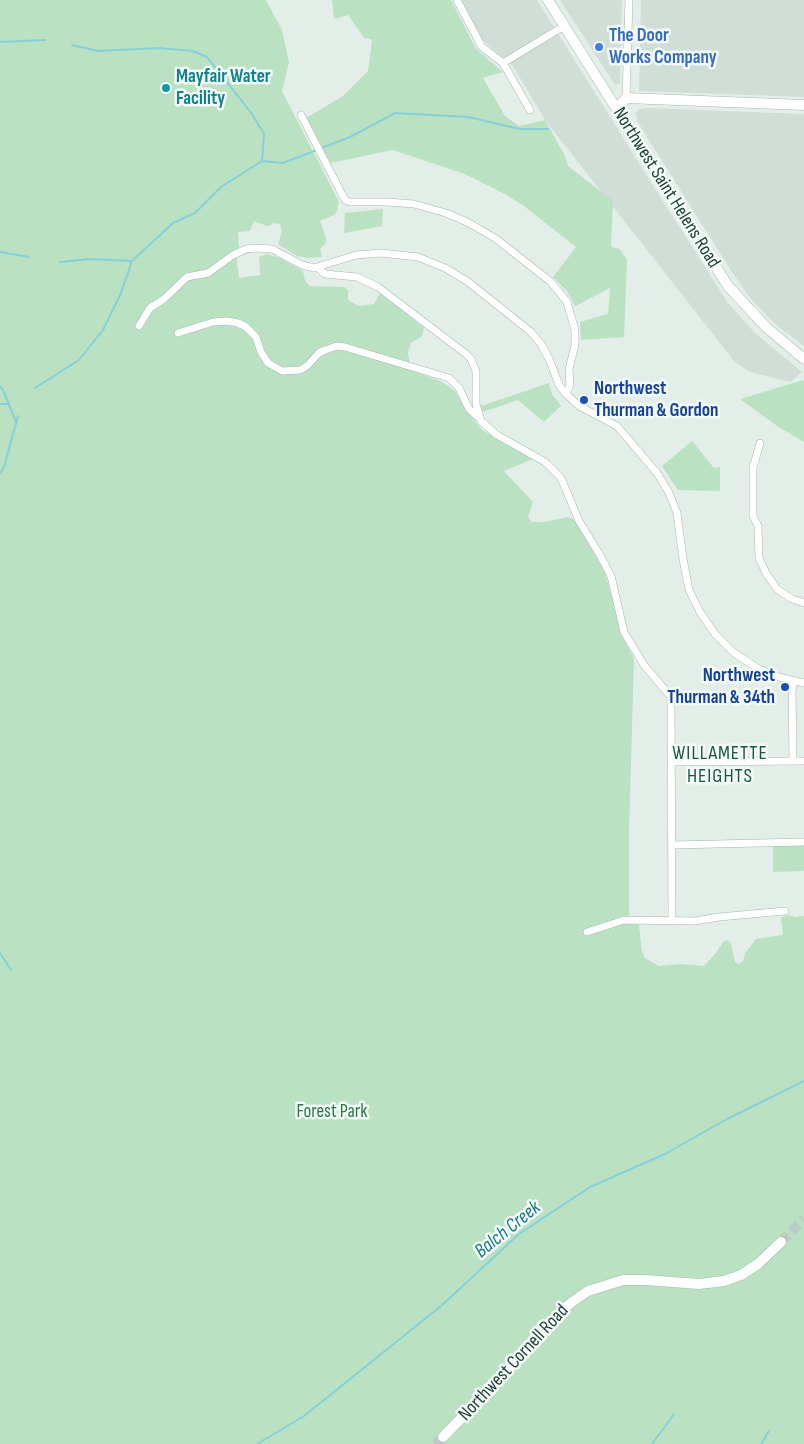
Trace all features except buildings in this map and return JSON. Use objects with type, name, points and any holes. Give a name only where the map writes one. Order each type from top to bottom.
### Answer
[{"type":"main road","name":"Northwest Saint Helens Road","points":[[548,0],[669,196],[727,285],[766,328],[804,359]]},
{"type":"main road","points":[[617,109],[626,98],[804,105]]},
{"type":"main road","name":"Northwest Cornell Road","points":[[443,1437],[561,1312],[572,1302],[594,1289],[613,1282],[633,1280],[699,1284],[724,1281],[758,1264],[782,1242]]},
{"type":"street","points":[[457,0],[482,47],[503,63],[530,110]]},
{"type":"street","points":[[626,98],[629,0]]},
{"type":"street","points":[[503,63],[564,26]]},
{"type":"street","points":[[301,115],[346,201],[414,204],[446,213],[467,222],[495,238],[550,282],[567,302],[575,330],[575,345],[569,368],[570,385],[566,394]]},
{"type":"street","points":[[139,326],[150,308],[164,299],[187,277],[208,273],[233,255],[246,250],[256,248],[272,249],[302,265],[318,268],[326,274],[358,277],[378,287],[466,354],[474,365],[478,377],[476,396],[478,417]]},
{"type":"street","points":[[318,268],[356,255],[381,253],[418,257],[445,268],[467,281],[531,332],[541,344],[559,385],[566,394],[580,406],[617,426],[664,483],[677,513],[682,559],[690,590],[708,625],[726,646],[741,658],[766,672],[804,683]]},
{"type":"street","points":[[178,333],[213,322],[227,321],[238,323],[246,327],[256,337],[261,352],[268,363],[282,371],[300,370],[319,353],[337,346],[449,378],[459,388],[469,409],[492,432],[545,462],[561,478],[579,521],[600,554],[611,576],[624,632],[644,665],[671,697],[672,921]]},
{"type":"street","points":[[760,443],[753,468],[753,516],[758,526],[759,558],[766,574],[777,589],[792,599],[804,603]]},
{"type":"street","points":[[793,761],[792,690],[794,681]]},
{"type":"street","points":[[672,762],[804,761]]},
{"type":"street","points":[[672,845],[804,842]]},
{"type":"street","points":[[587,932],[624,920],[695,921],[785,911]]},
{"type":"shaded area","points":[[456,0],[537,0],[728,303],[755,333],[802,372],[790,382],[750,372],[734,361],[545,120],[513,66],[474,33]]},
{"type":"shaded area","points":[[560,0],[622,0],[620,83],[615,85]]},
{"type":"shaded area","points":[[641,0],[804,0],[804,97],[639,91]]},
{"type":"shaded area","points":[[640,109],[804,114],[804,346],[774,323],[750,298],[730,269],[637,121],[636,112]]},
{"type":"green space","name":"Forest Park","points":[[0,0],[266,0],[282,30],[289,62],[282,91],[339,202],[338,210],[334,215],[320,221],[326,238],[326,243],[320,249],[322,257],[308,258],[297,256],[278,244],[282,232],[280,224],[273,223],[267,226],[254,221],[250,231],[238,232],[239,248],[237,250],[237,262],[239,278],[260,275],[259,257],[267,254],[280,258],[303,271],[305,281],[310,286],[344,287],[348,290],[348,300],[358,306],[374,304],[380,293],[424,328],[422,336],[411,343],[408,352],[411,370],[442,382],[455,391],[466,410],[482,430],[533,459],[504,471],[533,502],[528,517],[532,522],[544,522],[568,517],[576,520],[605,573],[623,636],[634,659],[629,833],[629,909],[630,921],[639,925],[642,952],[645,958],[659,966],[680,964],[704,966],[723,942],[727,940],[731,943],[735,962],[739,964],[743,961],[745,953],[756,939],[782,935],[781,919],[783,916],[804,916],[804,1444],[0,1444]]},
{"type":"green space","points":[[332,0],[451,0],[476,49],[503,72],[483,78],[505,116],[519,126],[545,120],[565,156],[568,166],[613,201],[611,247],[620,249],[627,260],[624,337],[581,340],[580,322],[608,314],[610,288],[575,306],[566,290],[553,277],[576,247],[524,206],[505,194],[465,174],[393,150],[330,163],[306,118],[343,96],[368,71],[372,41],[371,39],[364,38],[348,15],[334,19]]},
{"type":"green space","points":[[383,209],[382,226],[344,233],[345,213]]},
{"type":"green space","points":[[804,380],[804,442],[777,426],[740,399]]},
{"type":"green space","points":[[549,383],[552,394],[561,406],[544,422],[518,400],[483,412],[481,406]]},
{"type":"green space","points":[[692,441],[714,468],[720,467],[720,491],[678,490],[662,466]]},
{"type":"green space","points":[[804,845],[804,871],[773,872],[773,846]]},
{"type":"waterway","points":[[0,42],[45,40]]},
{"type":"waterway","points":[[72,45],[98,51],[158,48],[193,51],[207,57],[252,114],[264,134],[262,161]]},
{"type":"waterway","points":[[321,148],[350,137],[395,113],[468,117],[520,129],[548,129]]},
{"type":"waterway","points":[[35,388],[79,360],[103,330],[121,293],[132,261],[173,223],[195,213],[221,187],[262,161],[283,163],[317,150]]},
{"type":"waterway","points":[[0,252],[29,257]]},
{"type":"waterway","points":[[60,262],[90,259],[132,261]]},
{"type":"waterway","points":[[0,386],[16,422]]},
{"type":"waterway","points":[[0,404],[8,404]]},
{"type":"waterway","points":[[0,473],[4,467],[18,416]]},
{"type":"waterway","points":[[0,953],[11,970]]},
{"type":"waterway","name":"Balch Creek","points":[[257,1444],[304,1416],[441,1306],[519,1234],[590,1187],[665,1154],[727,1119],[804,1081]]},
{"type":"waterway","points":[[652,1444],[674,1414]]},
{"type":"waterway","points":[[761,1444],[769,1431]]},
{"type":"tunnel","points":[[781,1242],[804,1219]]},
{"type":"tunnel","points":[[435,1444],[443,1437]]},
{"type":"place","name":"The Door Works Company","points":[[599,47]]},
{"type":"place","name":"Mayfair Water Facility","points":[[166,88]]},
{"type":"place","name":"Northwest Thurman & Gordon","points":[[584,400]]},
{"type":"place","name":"Northwest Thurman & 34th","points":[[785,687]]},
{"type":"district","name":"WILLAMETTE HEIGHTS","points":[[720,766]]}]
